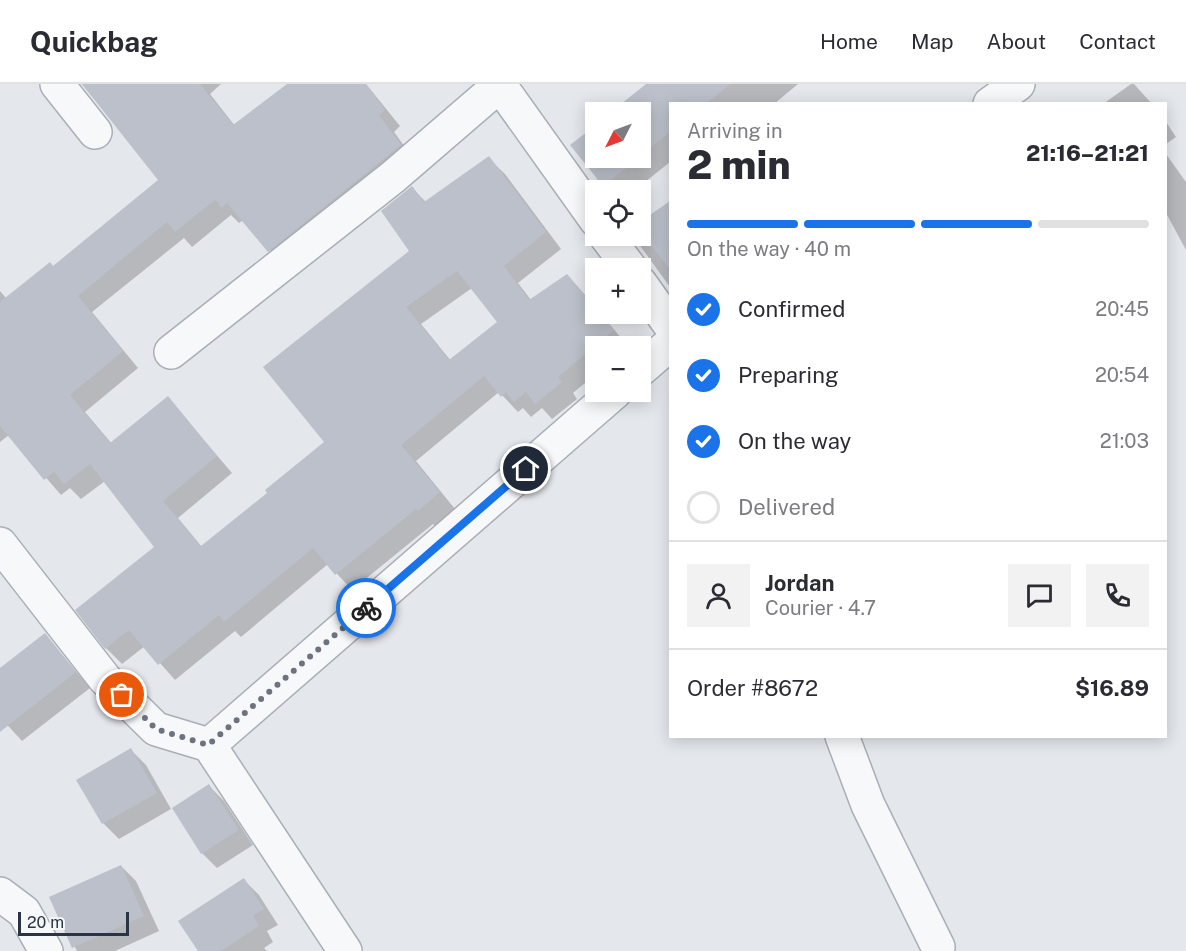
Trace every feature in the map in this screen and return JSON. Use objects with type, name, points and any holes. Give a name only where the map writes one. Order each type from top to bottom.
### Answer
[{"type":"street","points":[[57,84],[94,132]]},
{"type":"street","points":[[171,352],[393,177],[500,84],[585,204]]},
{"type":"street","points":[[993,102],[1018,84]]},
{"type":"street","points":[[651,298],[669,324]]},
{"type":"street","points":[[651,360],[669,345]]},
{"type":"street","points":[[208,745],[603,402]]},
{"type":"street","points":[[0,544],[105,678],[156,729],[208,745],[345,951]]},
{"type":"street","points":[[843,738],[868,805],[938,947]]},
{"type":"street","points":[[0,894],[24,912],[46,951]]},
{"type":"building","points":[[82,84],[200,84],[233,125],[287,84],[366,84],[385,110],[379,115],[401,145],[268,252],[227,203],[222,208],[215,200],[175,232],[167,222],[78,296],[123,351],[70,395],[110,443],[168,396],[217,456],[163,501],[201,546],[267,493],[265,490],[324,442],[263,367],[409,251],[381,211],[412,186],[424,202],[489,156],[546,232],[504,266],[529,300],[567,274],[585,295],[585,324],[609,324],[614,330],[607,336],[585,336],[585,354],[558,377],[562,382],[535,404],[526,392],[514,402],[506,392],[501,397],[484,376],[401,445],[440,492],[335,575],[313,548],[224,622],[219,615],[158,665],[129,630],[105,649],[75,610],[154,547],[90,464],[64,484],[54,472],[44,480],[0,426],[0,302],[50,262],[53,266],[158,180]],"holes":[[[457,271],[497,322],[449,360],[406,307]]]},
{"type":"building","points":[[646,84],[730,84],[708,102],[669,102],[669,133],[651,147],[651,102],[624,102]]},
{"type":"building","points":[[585,133],[585,164],[570,145]]},
{"type":"building","points":[[589,168],[626,168],[611,180],[598,180]]},
{"type":"building","points":[[669,202],[669,268],[651,246],[651,214]]},
{"type":"building","points":[[45,633],[76,672],[0,732],[0,668]]},
{"type":"building","points":[[131,748],[157,793],[102,824],[76,780]]},
{"type":"building","points":[[209,784],[239,830],[201,854],[172,808]]},
{"type":"building","points":[[121,865],[144,916],[72,948],[49,897]]},
{"type":"building","points":[[244,878],[264,909],[253,916],[259,926],[221,951],[198,951],[178,921]]},
{"type":"way so far","points":[[122,695],[156,729],[208,745],[366,608]]},
{"type":"route","points":[[366,608],[526,469]]}]
